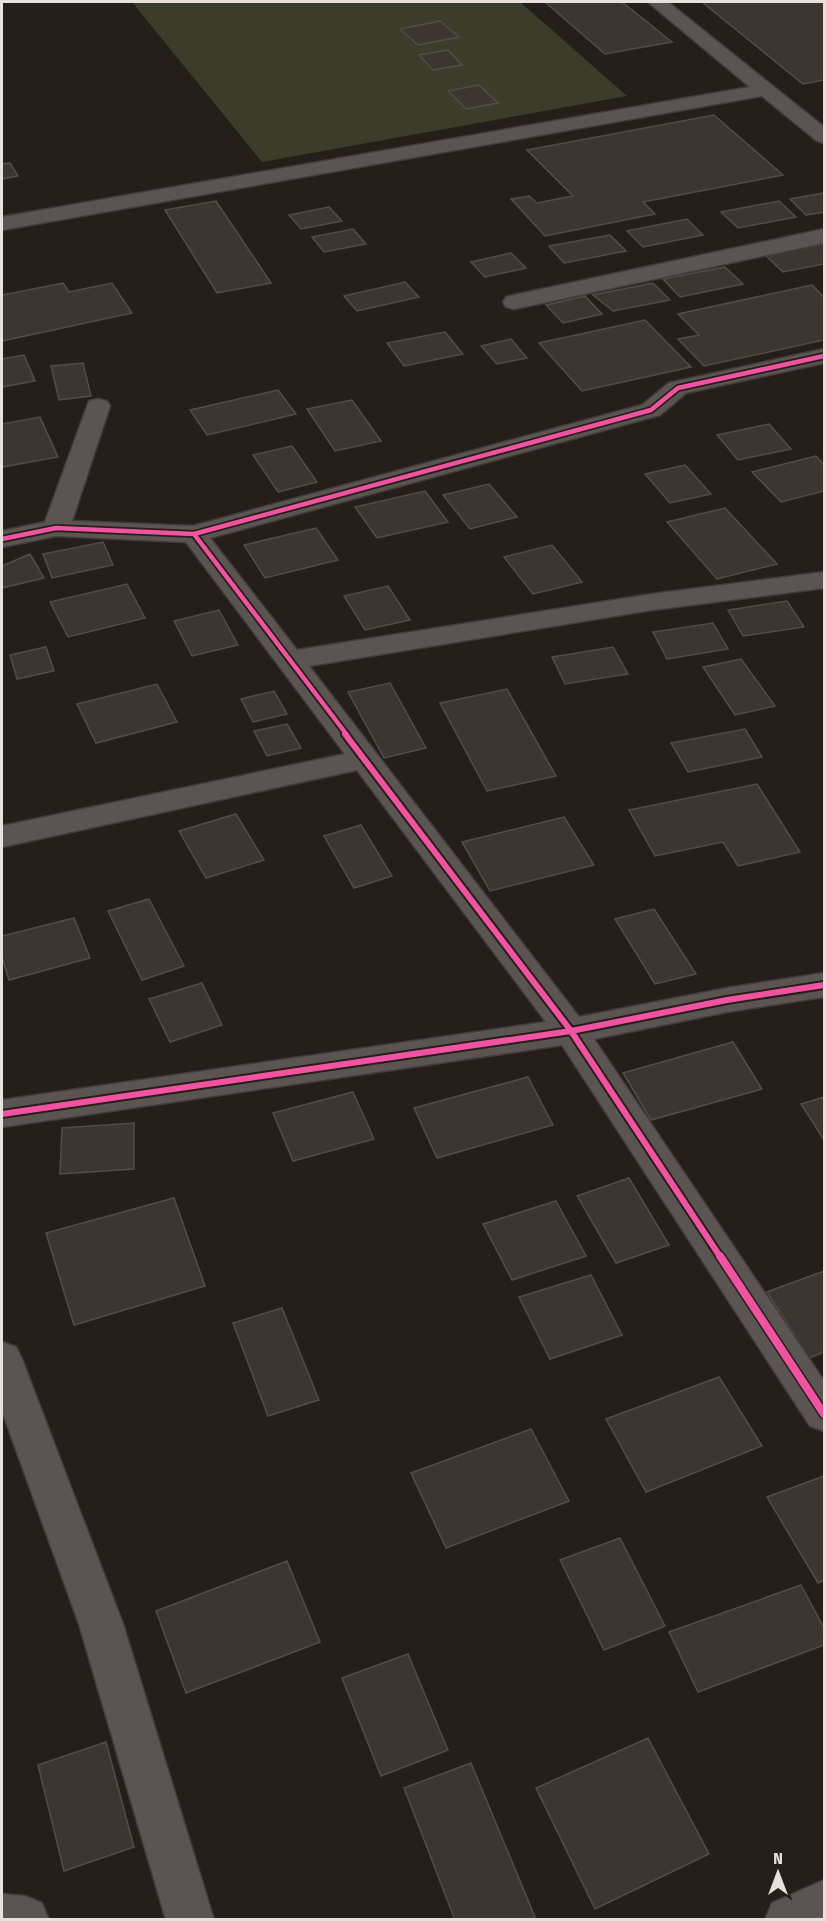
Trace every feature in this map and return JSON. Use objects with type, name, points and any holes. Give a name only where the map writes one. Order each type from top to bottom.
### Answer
[{"type":"street","points":[[657,2],[825,138]]},
{"type":"street","points":[[2,224],[765,90]]},
{"type":"street","points":[[514,302],[825,236]]},
{"type":"street","points":[[2,539],[56,528],[194,534],[651,410],[678,388],[825,356]]},
{"type":"street","points":[[56,528],[98,406]]},
{"type":"street","points":[[194,534],[572,1031],[825,1414]]},
{"type":"street","points":[[290,660],[652,602],[823,588]]},
{"type":"street","points":[[2,837],[365,759]]},
{"type":"street","points":[[2,1114],[572,1031],[727,1000],[825,985]]},
{"type":"street","points":[[2,1359],[101,1624],[190,1920]]},
{"type":"street","points":[[789,1920],[825,1904]]},
{"type":"street","points":[[2,1918],[26,1920]]},
{"type":"green space","points":[[132,2],[520,2],[627,96],[262,162]]},
{"type":"building","points":[[545,2],[622,2],[672,42],[605,54]]},
{"type":"building","points":[[702,2],[824,2],[824,80],[803,84]]},
{"type":"building","points":[[440,21],[459,37],[418,45],[400,29]]},
{"type":"building","points":[[448,50],[462,65],[433,70],[419,55]]},
{"type":"building","points":[[479,85],[498,103],[466,109],[448,91]]},
{"type":"building","points":[[714,115],[783,175],[643,202],[655,214],[545,236],[511,199],[529,196],[537,203],[573,196],[527,150]]},
{"type":"building","points":[[10,163],[18,176],[2,179],[2,164]]},
{"type":"building","points":[[824,193],[824,212],[806,215],[790,199]]},
{"type":"building","points":[[216,201],[271,283],[217,293],[165,210]]},
{"type":"building","points":[[779,201],[796,217],[738,228],[721,212]]},
{"type":"building","points":[[329,207],[342,221],[301,229],[289,215]]},
{"type":"building","points":[[687,219],[703,235],[643,247],[627,231]]},
{"type":"building","points":[[353,229],[366,244],[324,252],[312,237]]},
{"type":"building","points":[[610,235],[626,251],[564,263],[549,246]]},
{"type":"building","points":[[824,244],[824,264],[783,272],[765,255]]},
{"type":"building","points":[[511,253],[526,268],[485,277],[471,262]]},
{"type":"building","points":[[725,267],[743,284],[680,297],[663,279]]},
{"type":"building","points":[[405,282],[419,297],[357,311],[344,296]]},
{"type":"building","points":[[63,283],[69,292],[112,283],[132,313],[2,341],[2,295]]},
{"type":"building","points":[[653,283],[670,300],[613,311],[593,295]]},
{"type":"building","points":[[812,285],[824,297],[824,340],[704,366],[678,339],[699,335],[678,314]]},
{"type":"building","points":[[585,296],[602,314],[563,323],[546,305]]},
{"type":"building","points":[[645,320],[691,367],[582,391],[539,343]]},
{"type":"building","points":[[445,332],[463,354],[404,366],[387,343]]},
{"type":"building","points":[[511,339],[527,358],[497,364],[481,346]]},
{"type":"building","points":[[24,355],[35,381],[2,387],[2,359]]},
{"type":"building","points":[[83,363],[91,396],[59,400],[51,366]]},
{"type":"building","points":[[278,390],[296,414],[207,435],[190,410]]},
{"type":"building","points":[[352,400],[381,441],[335,451],[307,409]]},
{"type":"building","points":[[40,417],[58,457],[2,467],[2,424]]},
{"type":"building","points":[[769,424],[791,449],[738,460],[717,435]]},
{"type":"building","points":[[292,446],[317,482],[278,492],[253,455]]},
{"type":"building","points":[[816,456],[824,465],[824,491],[781,502],[752,472]]},
{"type":"building","points":[[685,465],[711,494],[670,503],[645,474]]},
{"type":"building","points":[[489,484],[517,517],[470,529],[443,495]]},
{"type":"building","points":[[425,491],[448,522],[377,538],[355,507]]},
{"type":"building","points":[[725,508],[777,564],[717,579],[667,522]]},
{"type":"building","points":[[316,528],[338,560],[265,578],[244,545]]},
{"type":"building","points":[[103,542],[113,565],[52,578],[43,554]]},
{"type":"building","points":[[552,545],[582,582],[533,594],[504,557]]},
{"type":"building","points":[[30,554],[44,578],[2,588],[2,566]]},
{"type":"building","points":[[127,584],[145,618],[68,637],[50,602]]},
{"type":"building","points":[[388,586],[410,620],[365,630],[344,596]]},
{"type":"building","points":[[787,601],[804,627],[743,636],[728,610]]},
{"type":"building","points":[[219,610],[238,645],[192,656],[174,621]]},
{"type":"building","points":[[713,623],[728,649],[667,659],[653,632]]},
{"type":"building","points":[[46,647],[54,671],[17,679],[10,655]]},
{"type":"building","points":[[613,647],[628,674],[565,684],[552,657]]},
{"type":"building","points":[[741,659],[775,706],[735,715],[703,667]]},
{"type":"building","points":[[390,683],[426,748],[384,758],[348,692]]},
{"type":"building","points":[[157,684],[177,722],[96,743],[77,704]]},
{"type":"building","points":[[507,689],[556,776],[487,791],[440,703]]},
{"type":"building","points":[[274,691],[287,714],[253,722],[241,699]]},
{"type":"building","points":[[287,724],[301,748],[267,756],[254,731]]},
{"type":"building","points":[[745,729],[762,757],[688,772],[671,743]]},
{"type":"building","points":[[757,784],[800,852],[738,866],[723,842],[655,856],[629,810]]},
{"type":"building","points":[[236,814],[264,860],[206,878],[179,831]]},
{"type":"building","points":[[564,817],[594,865],[490,891],[462,842]]},
{"type":"building","points":[[361,825],[392,876],[354,888],[324,836]]},
{"type":"building","points":[[149,899],[184,966],[142,980],[108,911]]},
{"type":"building","points":[[654,909],[696,974],[655,984],[615,919]]},
{"type":"building","points":[[74,918],[90,958],[9,980],[2,957],[2,936]]},
{"type":"building","points":[[202,983],[222,1025],[170,1042],[149,999]]},
{"type":"building","points":[[733,1042],[762,1089],[651,1120],[623,1073]]},
{"type":"building","points":[[528,1077],[553,1125],[437,1158],[414,1108]]},
{"type":"building","points":[[353,1092],[374,1139],[293,1161],[273,1113]]},
{"type":"building","points":[[824,1097],[824,1140],[801,1104]]},
{"type":"building","points":[[134,1123],[134,1169],[60,1174],[62,1128]]},
{"type":"building","points":[[629,1178],[669,1245],[616,1263],[577,1196]]},
{"type":"building","points":[[174,1198],[205,1286],[74,1325],[46,1233]]},
{"type":"building","points":[[556,1201],[586,1256],[512,1280],[483,1224]]},
{"type":"building","points":[[824,1271],[824,1352],[809,1358],[767,1292]]},
{"type":"building","points":[[591,1275],[622,1335],[550,1359],[519,1297]]},
{"type":"building","points":[[282,1308],[319,1400],[268,1416],[233,1323]]},
{"type":"building","points":[[719,1377],[762,1446],[646,1492],[606,1419]]},
{"type":"building","points":[[531,1429],[569,1501],[446,1548],[411,1473]]},
{"type":"building","points":[[824,1476],[824,1580],[818,1583],[767,1497]]},
{"type":"building","points":[[620,1538],[665,1626],[604,1650],[560,1560]]},
{"type":"building","points":[[287,1561],[320,1642],[186,1693],[156,1611]]},
{"type":"building","points":[[801,1585],[824,1628],[824,1645],[698,1692],[669,1632]]},
{"type":"building","points":[[408,1654],[448,1750],[381,1776],[342,1678]]},
{"type":"building","points":[[648,1738],[709,1854],[595,1909],[536,1788]]},
{"type":"building","points":[[106,1742],[134,1847],[64,1871],[38,1765]]},
{"type":"building","points":[[471,1763],[535,1917],[529,1920],[455,1920],[404,1788]]},
{"type":"cycle path","points":[[2,539],[56,528],[194,534],[651,410],[678,388],[824,356]]},
{"type":"cycle path","points":[[194,534],[571,1031],[824,1414]]},
{"type":"cycle path","points":[[2,1114],[571,1031],[727,1000],[824,985]]}]
